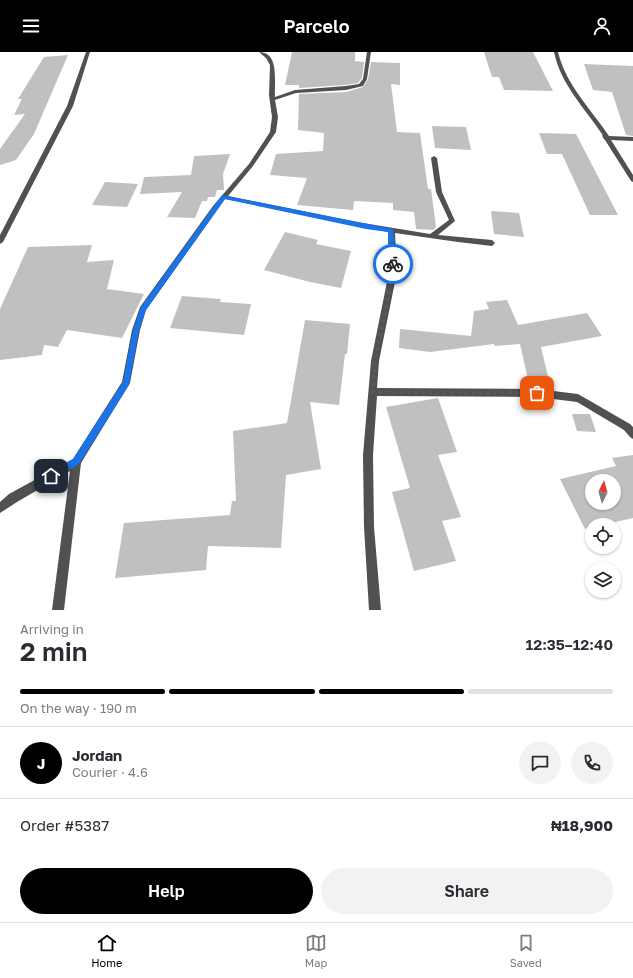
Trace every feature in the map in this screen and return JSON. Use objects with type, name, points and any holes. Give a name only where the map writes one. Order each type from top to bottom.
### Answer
[{"type":"street","points":[[1,239],[70,106],[88,52]]},
{"type":"street","points":[[58,610],[76,462],[126,383],[136,330],[143,309],[224,197],[251,165],[273,132],[275,117],[272,65],[268,57],[261,52]]},
{"type":"street","points":[[273,98],[295,92],[346,88],[360,85],[365,79],[369,52]]},
{"type":"street","points":[[556,52],[562,75],[576,98],[595,120],[633,180]]},
{"type":"street","points":[[606,138],[633,139]]},
{"type":"street","points":[[432,236],[452,221],[451,214],[444,207],[439,194],[434,158]]},
{"type":"street","points":[[224,197],[366,227],[492,243]]},
{"type":"street","points":[[445,226],[451,238]]},
{"type":"street","points":[[375,610],[369,527],[368,456],[375,361],[393,272],[391,230]]},
{"type":"street","points":[[373,392],[537,393],[578,398],[627,427],[633,434]]},
{"type":"street","points":[[0,508],[13,498],[76,462]]},
{"type":"building","points":[[292,52],[355,52],[355,61],[364,62],[362,78],[358,83],[346,85],[299,88],[299,85],[285,85]]},
{"type":"building","points":[[484,52],[533,52],[553,91],[504,90],[499,77],[492,77]]},
{"type":"building","points":[[68,55],[34,134],[16,160],[0,165],[0,149],[25,114],[14,115],[22,99],[18,99],[44,57]]},
{"type":"building","points":[[371,62],[400,63],[400,85],[391,84],[397,132],[420,133],[428,189],[431,189],[436,227],[433,230],[416,229],[414,212],[393,210],[393,203],[354,201],[353,210],[297,205],[307,178],[270,175],[276,154],[323,151],[324,133],[298,130],[299,94],[346,92],[363,87],[368,79]]},
{"type":"building","points":[[584,64],[633,66],[633,136],[626,135],[612,92],[593,90]]},
{"type":"building","points":[[432,126],[466,127],[471,150],[435,148]]},
{"type":"building","points":[[539,133],[576,134],[618,215],[590,215],[562,154],[547,154]]},
{"type":"building","points":[[230,154],[223,174],[224,190],[217,190],[215,197],[208,197],[207,201],[202,201],[195,218],[167,217],[182,192],[140,194],[144,177],[191,175],[194,156]]},
{"type":"building","points":[[105,182],[138,184],[127,207],[92,205]]},
{"type":"building","points":[[491,211],[519,213],[524,237],[494,234]]},
{"type":"building","points":[[285,232],[318,240],[316,244],[351,251],[341,288],[310,282],[264,270]]},
{"type":"building","points":[[92,245],[87,262],[114,260],[107,289],[144,294],[122,338],[67,330],[58,347],[44,345],[42,355],[0,360],[0,309],[28,247]]},
{"type":"building","points":[[182,296],[221,299],[220,302],[251,304],[244,335],[170,328]]},
{"type":"building","points":[[507,300],[518,325],[587,313],[602,336],[541,347],[550,385],[529,384],[520,344],[495,346],[494,344],[430,352],[399,348],[400,329],[471,336],[474,311],[489,309],[486,302]]},
{"type":"building","points":[[305,320],[350,324],[347,354],[345,354],[339,405],[310,402],[321,469],[286,475],[281,548],[208,546],[206,570],[115,578],[124,523],[230,515],[232,501],[236,501],[233,431],[287,423]]},
{"type":"building","points":[[438,398],[457,452],[438,455],[461,517],[442,521],[456,561],[414,571],[392,492],[410,488],[386,407]]},
{"type":"building","points":[[572,414],[590,414],[596,432],[577,431]]},
{"type":"building","points":[[633,455],[633,518],[621,521],[621,518],[585,518],[585,529],[560,479],[616,466],[612,458]]},
{"type":"way so far","points":[[393,264],[393,272],[375,361],[373,392],[537,393]]},
{"type":"route","points":[[51,476],[76,462],[126,383],[133,354],[136,330],[143,309],[224,197],[366,227],[391,230],[393,264]]}]
